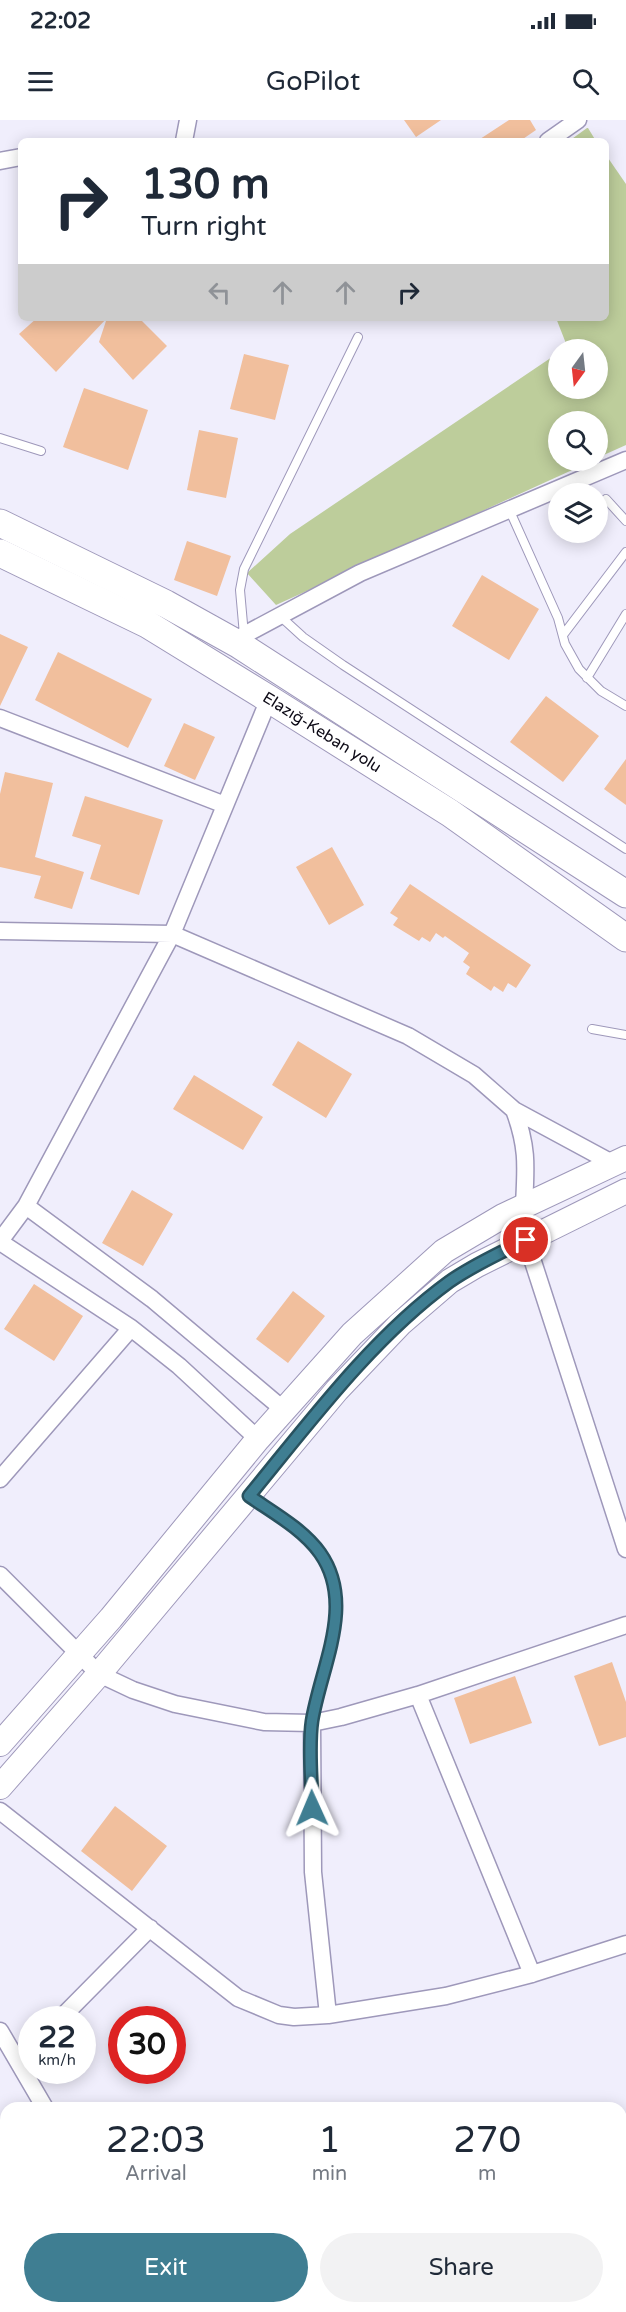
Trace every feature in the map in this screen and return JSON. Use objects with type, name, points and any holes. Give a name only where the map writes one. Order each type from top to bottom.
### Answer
[{"type":"highway","name":"Elazığ-Keban yolu","points":[[0,523],[241,640],[626,894]]},
{"type":"highway","name":"Elazığ-Keban yolu","points":[[0,554],[147,624],[450,813],[626,938]]},
{"type":"main road","points":[[0,1744],[258,1438],[352,1334],[444,1251],[524,1205],[620,1161]]},
{"type":"main road","points":[[0,1787],[99,1674],[337,1390],[400,1324],[450,1281],[526,1240],[626,1191]]},
{"type":"street","points":[[185,138],[188,120]]},
{"type":"street","points":[[552,138],[573,121]]},
{"type":"street","points":[[0,161],[18,158]]},
{"type":"street","points":[[241,640],[360,573],[626,460]]},
{"type":"street","points":[[258,1438],[179,1366],[130,1328],[0,1242],[26,1206],[172,933],[269,699]]},
{"type":"street","points":[[0,718],[225,805]]},
{"type":"street","points":[[0,931],[172,933],[408,1036],[474,1075],[514,1110],[620,1161]]},
{"type":"street","points":[[514,1110],[524,1137],[527,1159],[524,1205]]},
{"type":"street","points":[[26,1206],[152,1299],[284,1410]]},
{"type":"street","points":[[526,1240],[626,1550]]},
{"type":"street","points":[[0,1479],[130,1328]]},
{"type":"street","points":[[0,1575],[99,1674],[133,1690],[175,1704],[264,1722],[312,1723],[418,1695],[626,1625]]},
{"type":"street","points":[[418,1695],[532,1974]]},
{"type":"street","points":[[312,1723],[313,1872],[328,2015]]},
{"type":"street","points":[[0,1811],[238,1998],[252,2005],[294,2017],[328,2015],[446,1996],[532,1974],[626,1944]]},
{"type":"street","points":[[73,2006],[150,1928]]},
{"type":"street","points":[[0,2031],[18,2061]]},
{"type":"street","points":[[31,2084],[42,2102]]},
{"type":"lane","points":[[241,640],[240,590],[244,569],[358,337]]},
{"type":"lane","points":[[0,438],[41,451]]},
{"type":"lane","points":[[608,501],[626,521]]},
{"type":"lane","points":[[509,509],[576,663],[601,691],[626,706]]},
{"type":"lane","points":[[563,635],[626,552]]},
{"type":"lane","points":[[587,678],[626,614]]},
{"type":"lane","points":[[280,616],[343,665],[626,849]]},
{"type":"lane","points":[[592,1029],[626,1035]]},
{"type":"lane","points":[[249,1496],[308,1539],[323,1557],[333,1578],[336,1618],[312,1723]]},
{"type":"green space","points":[[587,128],[594,138],[573,138]]},
{"type":"green space","points":[[609,159],[626,184],[626,445],[608,453],[608,411],[548,411],[548,471],[570,471],[276,605],[247,573],[290,534],[548,360],[548,399],[608,399],[608,339],[564,339],[557,321],[609,321]]},
{"type":"building","points":[[404,120],[441,120],[416,137]]},
{"type":"building","points":[[509,120],[530,120],[536,130],[524,138],[482,138]]},
{"type":"building","points":[[34,321],[104,321],[56,372],[19,334]]},
{"type":"building","points":[[106,321],[142,321],[167,346],[133,380],[99,342]]},
{"type":"building","points":[[244,354],[289,365],[275,420],[230,409]]},
{"type":"building","points":[[84,388],[148,410],[128,470],[63,447]]},
{"type":"building","points":[[199,430],[238,438],[226,498],[187,490]]},
{"type":"building","points":[[187,541],[231,556],[217,596],[174,580]]},
{"type":"building","points":[[482,575],[539,609],[509,660],[452,626]]},
{"type":"building","points":[[0,634],[28,647],[0,706]]},
{"type":"building","points":[[58,652],[152,699],[128,748],[35,700]]},
{"type":"building","points":[[546,696],[599,736],[563,782],[510,742]]},
{"type":"building","points":[[184,723],[215,737],[195,780],[164,766]]},
{"type":"building","points":[[626,759],[626,805],[604,789]]},
{"type":"building","points":[[5,772],[53,783],[35,857],[84,872],[72,909],[34,898],[41,876],[0,867],[0,794]]},
{"type":"building","points":[[85,796],[163,820],[139,895],[90,879],[101,845],[72,836]]},
{"type":"building","points":[[332,847],[364,905],[329,925],[296,867]]},
{"type":"building","points":[[410,884],[531,965],[516,988],[508,983],[503,992],[494,986],[491,991],[466,974],[470,967],[463,962],[469,953],[445,936],[443,938],[436,933],[430,942],[422,937],[419,941],[393,925],[398,918],[390,913]]},
{"type":"building","points":[[298,1041],[352,1074],[326,1118],[272,1085]]},
{"type":"building","points":[[194,1075],[263,1117],[243,1150],[173,1109]]},
{"type":"building","points":[[132,1190],[173,1214],[143,1266],[102,1243]]},
{"type":"building","points":[[34,1284],[83,1316],[54,1361],[4,1329]]},
{"type":"building","points":[[293,1291],[325,1316],[288,1363],[256,1339]]},
{"type":"building","points":[[612,1662],[626,1702],[626,1737],[599,1746],[574,1676]]},
{"type":"building","points":[[515,1676],[532,1723],[470,1744],[454,1698]]},
{"type":"building","points":[[115,1806],[167,1846],[132,1891],[81,1851]]},
{"type":"route","points":[[312,1808],[312,1723],[336,1618],[336,1591],[327,1563],[319,1551],[308,1539],[249,1496],[337,1390],[400,1324],[450,1281],[526,1240]]}]
